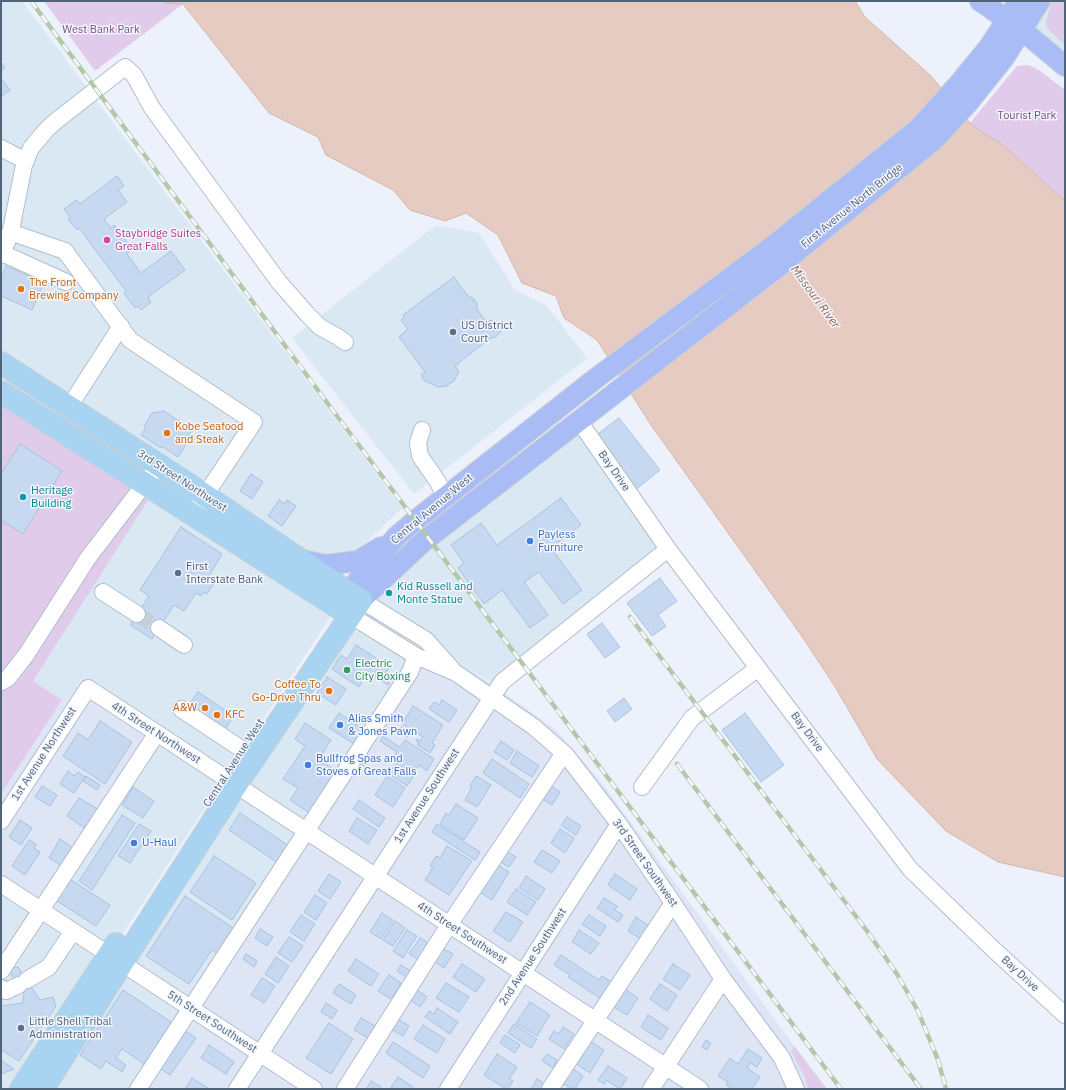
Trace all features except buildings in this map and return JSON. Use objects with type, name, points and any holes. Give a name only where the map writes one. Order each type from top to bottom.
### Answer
[{"type":"highway","name":"3rd Street Northwest","points":[[1,363],[158,465],[300,560],[349,604]]},
{"type":"highway","name":"3rd Street Northwest","points":[[1,392],[192,515],[349,604]]},
{"type":"highway","name":"Central Avenue West","points":[[230,782],[242,750],[349,604]]},
{"type":"highway","name":"Central Avenue West","points":[[21,1089],[115,959],[230,782],[349,604]]},
{"type":"highway","name":"Central Avenue West","points":[[43,1089],[115,959]]},
{"type":"main road","points":[[980,1],[1015,25],[1065,66]]},
{"type":"main road","points":[[1015,25],[1019,1]]},
{"type":"main road","points":[[996,53],[1015,25],[1040,1]]},
{"type":"main road","name":"First Avenue North Bridge","points":[[596,379],[774,245],[919,128],[957,86],[996,53]]},
{"type":"main road","name":"First Avenue North Bridge","points":[[610,397],[779,266],[934,140],[968,103],[996,53]]},
{"type":"main road","name":"Central Avenue West","points":[[349,604],[396,537],[596,379]]},
{"type":"main road","name":"Central Avenue West","points":[[349,604],[424,542],[610,397]]},
{"type":"main road","points":[[300,560],[326,565],[358,561],[396,537]]},
{"type":"street","points":[[66,282],[1,254],[10,232],[26,161],[31,148],[47,129],[124,67],[134,75],[152,108],[279,282],[320,327],[345,342]]},
{"type":"street","points":[[1,148],[26,161]]},
{"type":"street","points":[[10,232],[65,251],[130,340],[254,422],[192,515]]},
{"type":"street","points":[[69,407],[120,326]]},
{"type":"street","name":"Bay Drive","points":[[579,421],[668,549],[910,868],[992,948],[1065,1015]]},
{"type":"street","points":[[422,430],[418,442],[420,456],[438,482],[445,497]]},
{"type":"street","points":[[1,682],[8,678],[26,655],[88,558],[158,465]]},
{"type":"street","name":"1st Avenue Southwest","points":[[237,1089],[502,682],[668,549]]},
{"type":"street","points":[[102,592],[137,614]]},
{"type":"street","name":"3rd Street Southwest","points":[[349,604],[416,656],[456,673],[492,697],[534,727],[564,753],[619,824],[723,979],[782,1058],[796,1089]]},
{"type":"street","name":"3rd Street Southwest","points":[[349,604],[426,640],[456,673]]},
{"type":"street","points":[[159,628],[184,645]]},
{"type":"street","points":[[138,1089],[410,672],[416,656]]},
{"type":"street","points":[[642,787],[692,718],[758,668]]},
{"type":"street","name":"4th Street Northwest","points":[[88,688],[230,782]]},
{"type":"street","name":"1st Avenue Northwest","points":[[1,821],[88,688]]},
{"type":"street","points":[[181,709],[242,750]]},
{"type":"street","points":[[1,971],[157,733]]},
{"type":"street","points":[[345,1089],[449,925],[564,753]]},
{"type":"street","name":"4th Street Southwest","points":[[230,782],[700,1089]]},
{"type":"street","name":"2nd Avenue Southwest","points":[[448,1089],[619,824]]},
{"type":"street","name":"5th Street Southwest","points":[[1,884],[314,1089]]},
{"type":"street","points":[[550,1089],[673,903]]},
{"type":"street","points":[[1,988],[6,991],[49,967],[73,931]]},
{"type":"street","points":[[651,1089],[723,979]]},
{"type":"shaded area","points":[[1,1],[22,1],[402,508],[358,550],[326,565],[1,365]]},
{"type":"shaded area","points":[[1040,1],[1065,1],[1065,66],[1022,30]]},
{"type":"shaded area","points":[[436,225],[479,233],[515,290],[546,305],[587,358],[414,494],[292,338]]},
{"type":"shaded area","points":[[579,421],[668,549],[498,687],[361,600]]},
{"type":"shaded area","points":[[154,491],[336,608],[21,1089],[1,1089],[1,884],[41,910],[150,742],[82,698],[74,708],[33,681]]},
{"type":"shaded area","points":[[350,615],[416,656],[138,1089],[43,1089]]},
{"type":"shaded area","points":[[416,656],[459,661],[555,729],[600,780],[827,1089],[138,1089]]},
{"type":"shaded area","points":[[81,698],[151,742],[41,910],[1,884],[1,794],[62,700],[74,708]]},
{"type":"green space","name":"West Bank Park","points":[[44,1],[165,1],[166,3],[183,4],[95,71]]},
{"type":"green space","points":[[1052,1],[1065,1],[1065,45],[1047,28],[1046,21]]},
{"type":"green space","name":"Tourist Park","points":[[1028,65],[1039,70],[1065,90],[1065,201],[999,142],[983,133],[970,123],[1017,66]]},
{"type":"green space","points":[[1,392],[154,491],[33,681],[62,700],[1,794]]},
{"type":"green space","points":[[794,1046],[827,1089],[808,1089],[806,1080],[791,1051]]},
{"type":"water","name":"Missouri River","points":[[165,1],[855,1],[865,17],[931,76],[970,123],[983,133],[999,142],[1065,201],[1065,877],[998,862],[946,831],[877,759],[834,685],[801,635],[651,425],[597,340],[564,318],[556,296],[522,283],[498,235],[466,213],[445,221],[410,210],[393,190],[326,155],[318,137],[269,113],[183,4],[166,3]]},
{"type":"tunnel","points":[[137,614],[159,628]]},
{"type":"railway","points":[[31,1],[328,404],[841,1089]]},
{"type":"railway","points":[[630,617],[867,931],[897,974],[918,1011],[938,1060],[946,1089]]},
{"type":"railway","points":[[677,764],[921,1089]]},
{"type":"place","name":"Staybridge Suites Great Falls","points":[[107,240]]},
{"type":"place","name":"The Front Brewing Company","points":[[21,289]]},
{"type":"place","name":"US District Court","points":[[453,332]]},
{"type":"place","name":"Kobe Seafood and Steak","points":[[167,433]]},
{"type":"place","name":"Heritage Building","points":[[23,497]]},
{"type":"place","name":"Payless Furniture","points":[[530,541]]},
{"type":"place","name":"First Interstate Bank","points":[[178,573]]},
{"type":"place","name":"Kid Russell and Monte Statue","points":[[389,593]]},
{"type":"place","name":"Electric City Boxing","points":[[347,670]]},
{"type":"place","name":"Coffee To Go-Drive Thru","points":[[329,691]]},
{"type":"place","name":"A&W","points":[[205,708]]},
{"type":"place","name":"KFC","points":[[217,715]]},
{"type":"place","name":"Alias Smith & Jones Pawn","points":[[340,725]]},
{"type":"place","name":"Bullfrog Spas and Stoves of Great Falls","points":[[308,765]]},
{"type":"place","name":"U-Haul","points":[[134,843]]},
{"type":"place","name":"Little Shell Tribal Administration","points":[[21,1028]]}]
